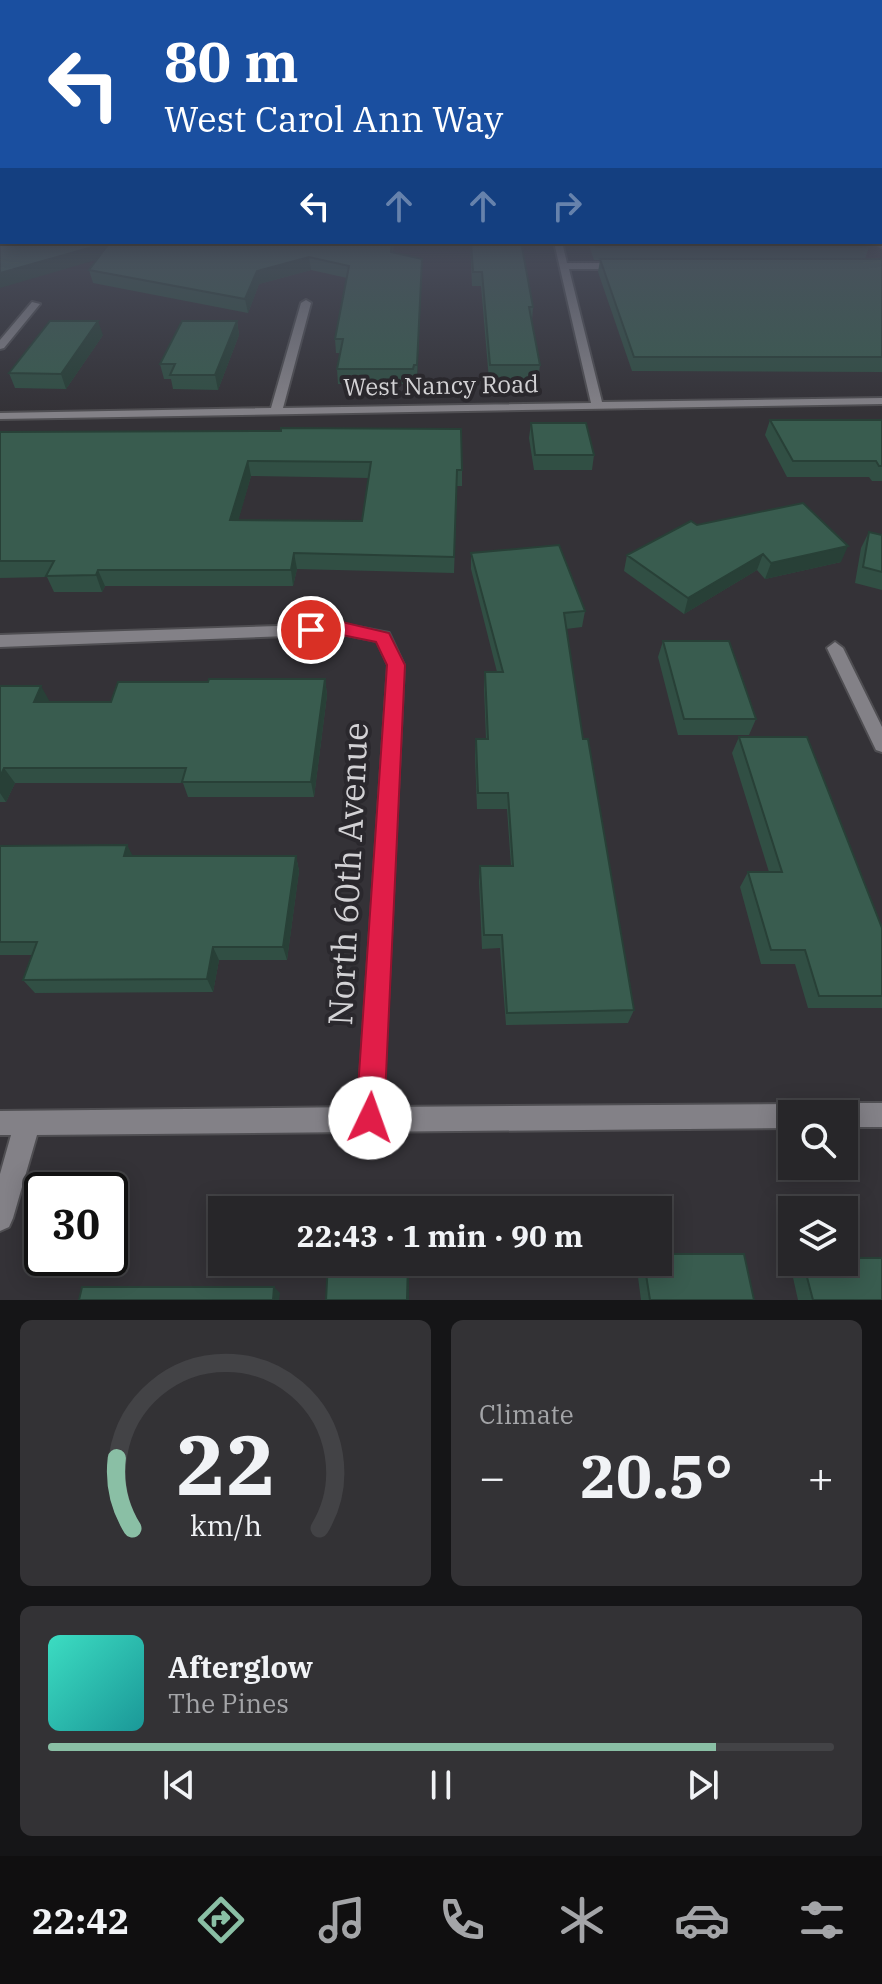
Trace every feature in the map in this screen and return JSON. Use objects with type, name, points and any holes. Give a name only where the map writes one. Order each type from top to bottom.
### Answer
[{"type":"street","points":[[570,291],[597,406]]},
{"type":"street","points":[[276,411],[306,303]]},
{"type":"street","points":[[0,346],[35,304]]},
{"type":"street","name":"West Nancy Road","points":[[0,416],[882,401]]},
{"type":"street","name":"North 60th Avenue","points":[[0,641],[342,629],[383,637],[396,665],[370,1118]]},
{"type":"street","points":[[835,648],[882,745]]},
{"type":"street","points":[[858,1115],[882,1115]]},
{"type":"street","points":[[0,1123],[778,1116]]},
{"type":"street","points":[[0,1218],[28,1122]]},
{"type":"building","points":[[200,291],[249,291],[245,299]]},
{"type":"building","points":[[344,291],[421,291],[417,365],[413,369],[337,369],[343,339],[335,339]]},
{"type":"building","points":[[484,291],[530,291],[533,307],[529,307],[540,365],[490,365]]},
{"type":"building","points":[[611,291],[882,291],[882,357],[634,357]]},
{"type":"building","points":[[50,321],[98,321],[61,374],[9,373]]},
{"type":"building","points":[[182,321],[237,321],[215,375],[170,375],[175,364],[160,364]]},
{"type":"building","points":[[770,420],[882,420],[882,466],[876,461],[793,461]]},
{"type":"building","points":[[531,423],[586,423],[594,455],[535,455]]},
{"type":"building","points":[[281,428],[461,429],[462,470],[457,470],[454,557],[294,553],[291,570],[98,570],[96,575],[46,576],[54,561],[0,561],[0,432],[281,431]],"holes":[[[248,461],[371,462],[362,521],[230,520]]]},
{"type":"building","points":[[803,503],[848,546],[771,563],[763,554],[688,598],[627,555],[691,521],[697,525]]},
{"type":"building","points":[[869,532],[882,535],[882,572],[863,567]]},
{"type":"building","points":[[559,545],[585,611],[564,613],[583,739],[588,739],[634,1010],[507,1013],[502,935],[484,935],[480,866],[513,866],[508,793],[478,793],[476,739],[488,739],[485,672],[503,672],[471,553]]},
{"type":"building","points":[[663,641],[729,641],[756,719],[684,719]]},
{"type":"building","points":[[209,679],[325,679],[311,782],[182,782],[186,768],[4,768],[0,777],[0,686],[41,686],[34,702],[111,702],[118,682],[208,682]]},
{"type":"building","points":[[739,737],[807,737],[882,928],[882,996],[819,996],[805,950],[771,950],[748,872],[782,872]]},
{"type":"building","points":[[127,845],[124,856],[296,856],[283,947],[213,947],[207,979],[23,980],[37,942],[0,942],[0,846]]},
{"type":"building","points":[[672,1254],[744,1254],[754,1300],[650,1300],[646,1276],[672,1276]]},
{"type":"building","points":[[858,1258],[882,1258],[882,1300],[813,1300],[807,1276],[858,1276]]},
{"type":"building","points":[[327,1276],[408,1276],[407,1300],[326,1300]]},
{"type":"building","points":[[82,1287],[274,1287],[273,1300],[79,1300]]},
{"type":"route","points":[[311,630],[342,629],[383,637],[396,665],[370,1118]]}]
